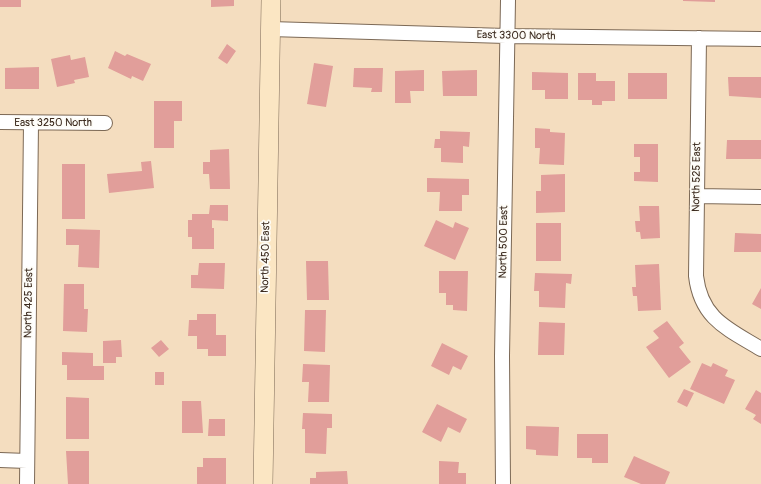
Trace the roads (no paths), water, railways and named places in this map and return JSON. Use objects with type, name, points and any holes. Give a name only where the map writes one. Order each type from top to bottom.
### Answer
[{"type":"street","name":"North 450 East","points":[[263,484],[271,0]]},
{"type":"street","name":"North 500 East","points":[[503,484],[502,356],[506,36],[508,0]]},
{"type":"street","name":"East 3300 North","points":[[270,29],[506,36],[761,39]]},
{"type":"street","name":"North 525 East","points":[[699,38],[696,276],[698,291],[702,303],[709,313],[726,327],[761,349]]},
{"type":"street","name":"East 3250 North","points":[[0,122],[105,123]]},
{"type":"street","name":"North 425 East","points":[[27,484],[31,123]]},
{"type":"street","points":[[697,196],[761,197]]},
{"type":"street","points":[[0,460],[27,461]]}]
